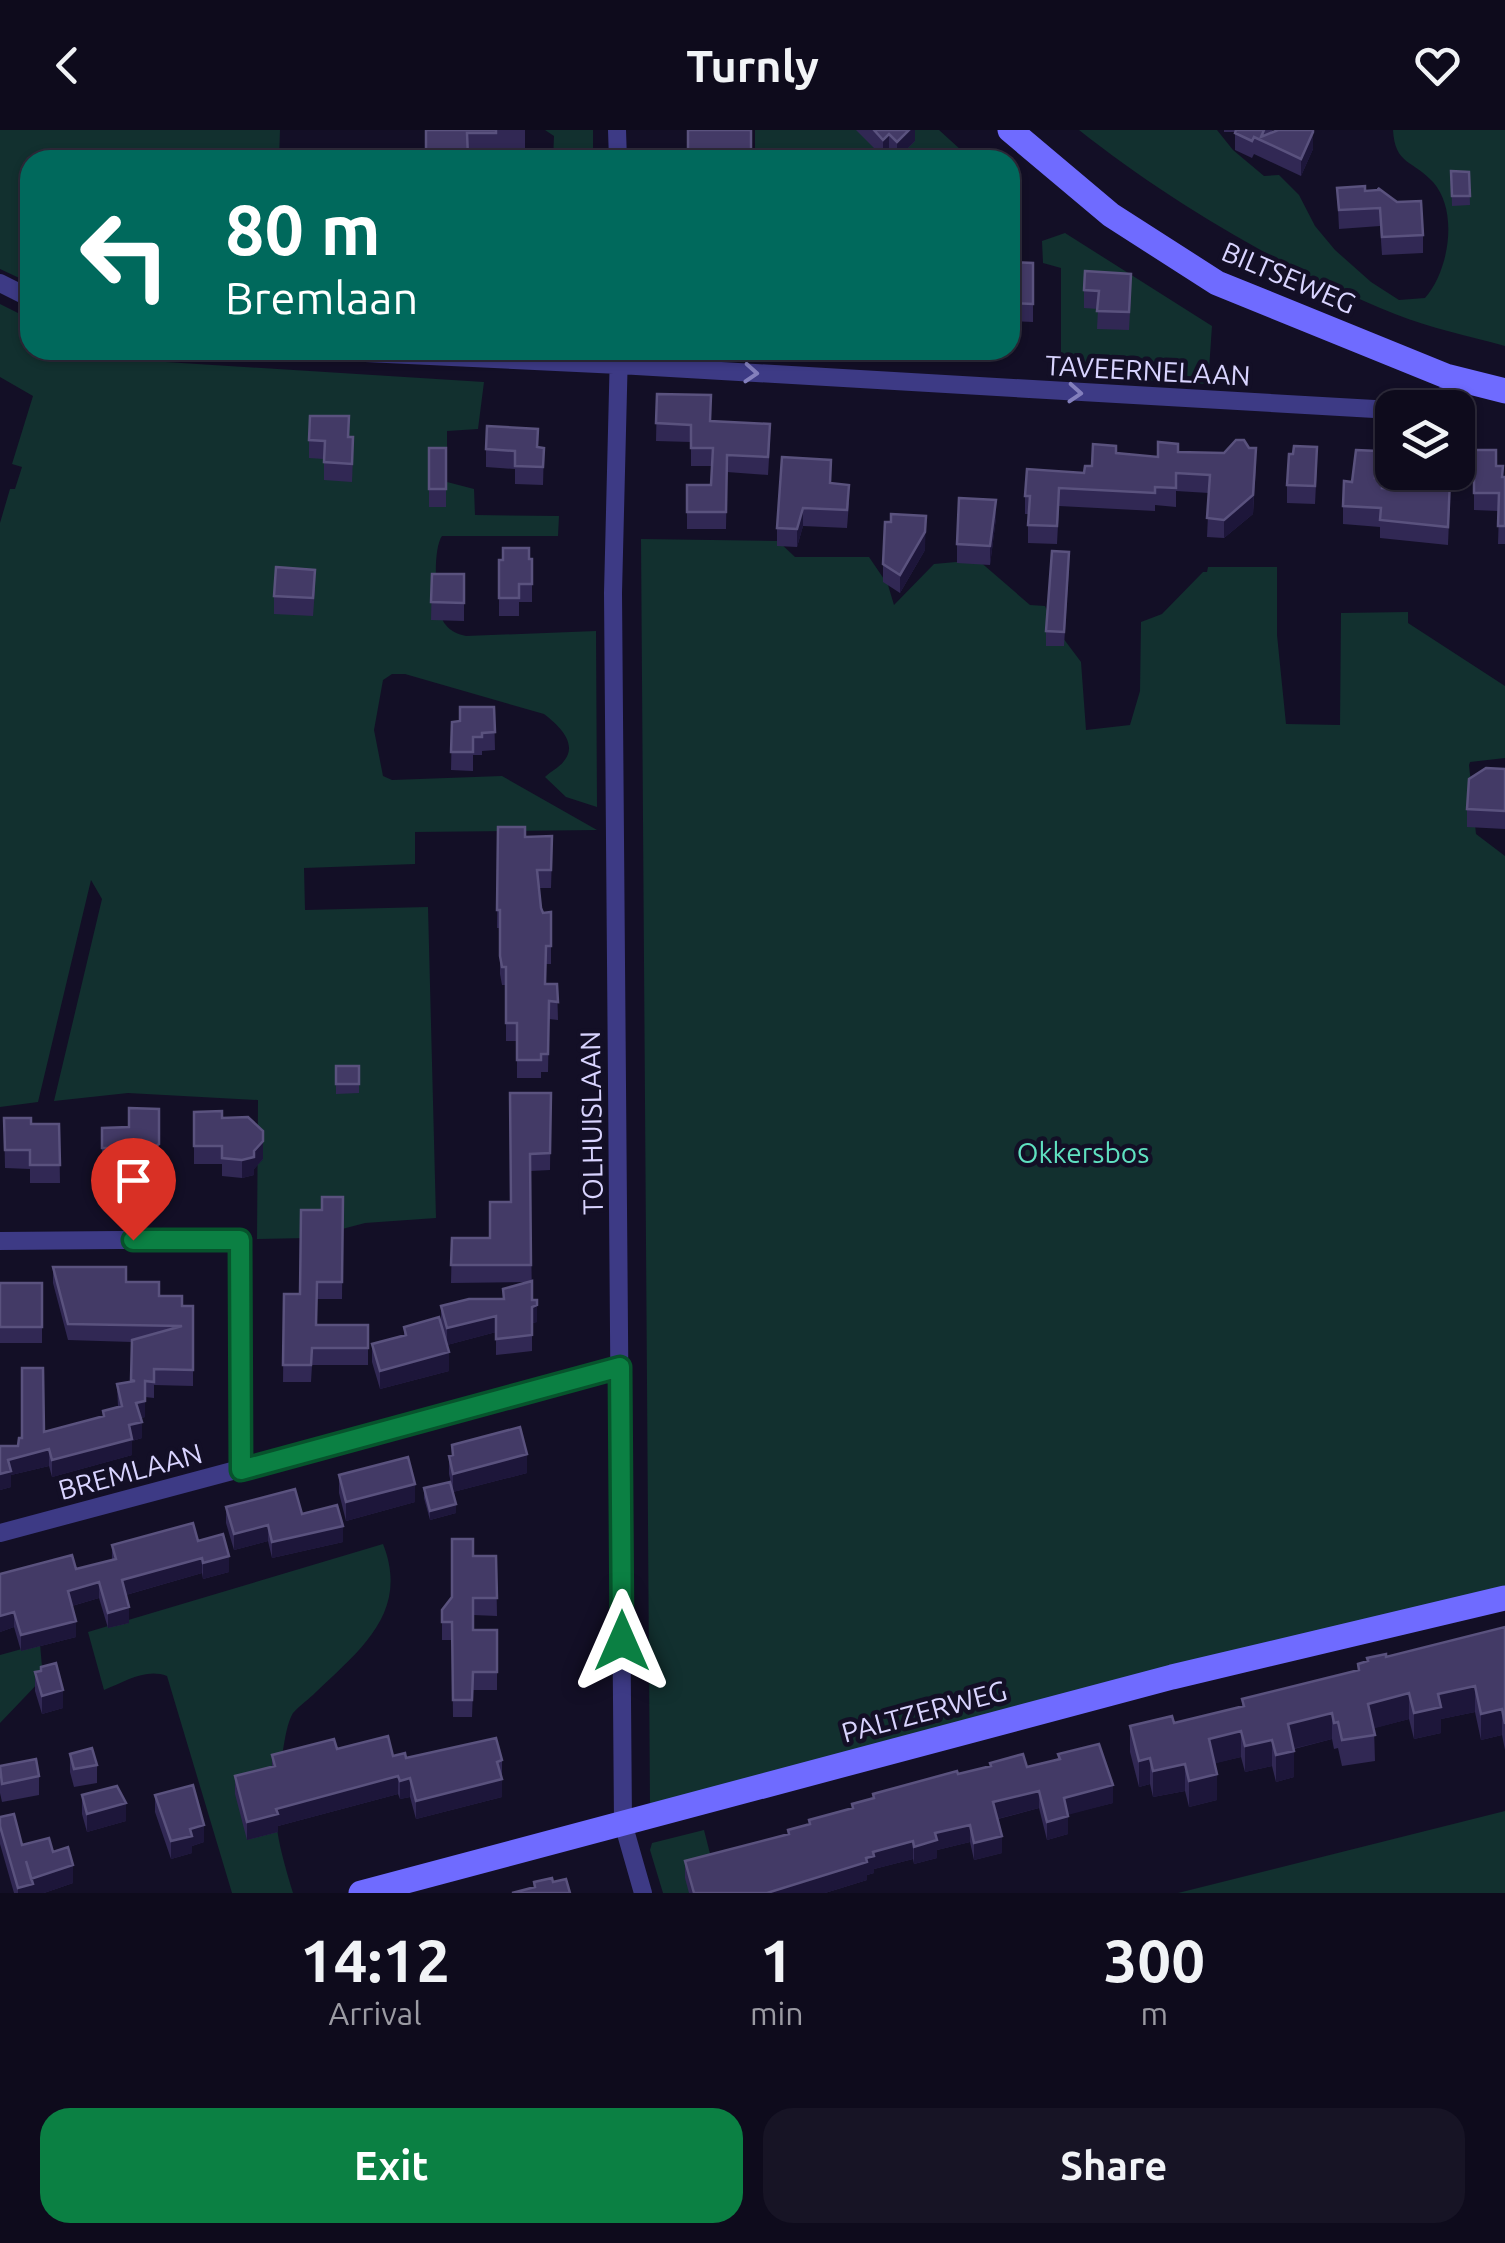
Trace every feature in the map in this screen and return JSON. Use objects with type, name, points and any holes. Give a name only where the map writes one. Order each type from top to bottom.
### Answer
[{"type":"street","name":"BILTSEWEG","points":[[1010,130],[1111,215],[1217,283],[1463,381],[1505,392]]},
{"type":"street","name":"TOLHUISLAAN","points":[[618,360],[613,593],[623,1823],[643,1893]]},
{"type":"street","name":"TAVEERNELAAN","points":[[662,360],[1375,409]]},
{"type":"street","points":[[1451,390],[1463,381]]},
{"type":"street","points":[[0,1241],[240,1240],[241,1470]]},
{"type":"street","name":"BREMLAAN","points":[[0,1533],[620,1367]]},
{"type":"street","name":"PALTZERWEG","points":[[361,1893],[1191,1672],[1505,1598]]},
{"type":"green space","points":[[0,130],[280,130],[279,150],[20,150],[20,278],[0,269]]},
{"type":"green space","points":[[545,130],[593,130],[593,150],[553,150],[554,136]]},
{"type":"green space","points":[[755,130],[939,130],[961,150],[755,150]]},
{"type":"green space","points":[[1079,130],[1217,130],[1233,150],[1264,176],[1279,175],[1299,195],[1315,226],[1335,250],[1371,282],[1399,300],[1425,298],[1433,286],[1445,257],[1448,224],[1441,194],[1426,175],[1401,156],[1393,130],[1505,130],[1505,346],[1408,319],[1313,277],[1190,209]]},
{"type":"green space","points":[[1065,233],[1212,326],[1208,384],[1061,375],[1061,268],[1043,263],[1042,241]]},
{"type":"green space","points":[[0,304],[20,314],[20,360],[157,360],[484,382],[478,429],[447,431],[447,482],[474,489],[475,515],[559,516],[558,536],[442,536],[437,554],[437,594],[445,624],[466,636],[596,631],[597,807],[566,797],[545,777],[562,763],[569,747],[564,734],[544,714],[405,674],[392,674],[383,680],[374,730],[383,776],[392,780],[502,776],[597,830],[415,832],[415,864],[304,868],[305,910],[428,907],[436,1218],[365,1223],[308,1238],[257,1239],[258,1100],[128,1093],[54,1101],[102,899],[91,880],[38,1102],[0,1107],[0,523],[10,489],[15,489],[22,467],[12,464],[33,396],[0,377]]},
{"type":"green space","name":"Okkersbos","points":[[641,539],[778,541],[795,557],[869,557],[888,585],[894,605],[934,564],[978,560],[1030,605],[1045,606],[1054,626],[1081,662],[1086,730],[1130,725],[1140,691],[1141,622],[1162,614],[1208,567],[1277,567],[1277,635],[1286,724],[1340,725],[1341,613],[1408,612],[1408,623],[1505,686],[1505,758],[1469,765],[1476,834],[1505,856],[1505,1590],[650,1807]]},
{"type":"green space","points":[[383,1544],[390,1568],[390,1590],[376,1628],[349,1661],[293,1713],[288,1726],[276,1807],[279,1839],[293,1893],[232,1893],[167,1676],[143,1675],[104,1690],[88,1632]]},
{"type":"green space","points":[[40,1644],[43,1678],[0,1723],[0,1655]]},
{"type":"green space","points":[[1505,1811],[1505,1893],[1178,1893]]},
{"type":"green space","points":[[704,1830],[720,1893],[663,1893],[650,1850],[652,1843]]},
{"type":"building","points":[[426,130],[496,130],[467,133],[468,150],[426,150]]},
{"type":"building","points":[[688,130],[751,130],[751,150],[688,150]]},
{"type":"building","points":[[874,130],[909,130],[897,142],[889,134],[883,140]]},
{"type":"building","points":[[1264,130],[1261,137],[1278,130],[1313,132],[1301,159],[1254,137],[1252,141],[1235,133]]},
{"type":"building","points":[[1451,171],[1469,172],[1470,196],[1452,196]]},
{"type":"building","points":[[1365,186],[1365,191],[1378,188],[1397,202],[1421,201],[1423,235],[1382,237],[1380,208],[1339,210],[1337,188]]},
{"type":"building","points":[[1020,262],[1033,263],[1033,304],[1020,303]]},
{"type":"building","points":[[1085,271],[1131,274],[1129,312],[1097,311],[1099,291],[1084,290]]},
{"type":"building","points":[[657,394],[711,395],[710,421],[770,424],[768,457],[727,455],[726,512],[687,512],[687,485],[711,485],[713,448],[691,448],[691,425],[656,423]]},
{"type":"building","points":[[310,416],[349,416],[352,464],[324,462],[325,441],[309,440]]},
{"type":"building","points":[[487,426],[538,429],[537,447],[544,448],[543,467],[515,466],[515,451],[486,449]]},
{"type":"building","points":[[1236,440],[1256,448],[1253,495],[1224,520],[1207,518],[1210,475],[1176,473],[1176,488],[1155,487],[1155,493],[1059,488],[1057,526],[1028,525],[1027,469],[1084,473],[1085,466],[1092,466],[1093,444],[1116,446],[1116,453],[1158,457],[1158,442],[1178,444],[1178,452],[1224,453]]},
{"type":"building","points":[[1294,446],[1317,447],[1315,486],[1287,485],[1289,454],[1293,454]]},
{"type":"building","points":[[429,448],[446,448],[446,489],[429,489]]},
{"type":"building","points":[[1356,450],[1375,451],[1375,490],[1450,490],[1448,527],[1380,520],[1381,508],[1343,506],[1344,481],[1352,482]]},
{"type":"building","points":[[1475,450],[1496,450],[1496,466],[1503,466],[1505,477],[1505,526],[1498,526],[1499,493],[1474,493]]},
{"type":"building","points":[[782,457],[831,460],[830,483],[849,485],[847,510],[803,508],[797,529],[777,528]]},
{"type":"building","points":[[959,498],[996,500],[990,546],[957,544]]},
{"type":"building","points":[[891,514],[926,516],[925,532],[900,575],[883,564],[885,522],[891,522]]},
{"type":"building","points":[[503,548],[529,548],[532,584],[519,584],[519,598],[499,598],[499,560],[503,560]]},
{"type":"building","points":[[1052,551],[1069,552],[1064,632],[1046,631]]},
{"type":"building","points":[[276,567],[315,570],[313,598],[274,596]]},
{"type":"building","points":[[432,574],[464,574],[464,603],[431,602]]},
{"type":"building","points":[[460,707],[494,707],[495,732],[473,737],[473,752],[451,752],[452,722],[460,721]]},
{"type":"building","points":[[1486,768],[1505,769],[1505,811],[1467,809],[1469,779]]},
{"type":"building","points":[[498,827],[525,827],[525,837],[552,836],[551,870],[537,870],[541,908],[543,913],[551,912],[545,984],[557,984],[558,1002],[549,1001],[548,1054],[541,1054],[541,1060],[517,1060],[517,1023],[506,1023],[506,967],[502,967],[500,956],[497,910]]},
{"type":"building","points":[[336,1066],[359,1066],[359,1084],[336,1084]]},
{"type":"building","points":[[510,1093],[551,1093],[550,1153],[530,1154],[531,1265],[451,1265],[452,1238],[490,1238],[490,1202],[511,1202]]},
{"type":"building","points":[[129,1108],[159,1109],[156,1160],[129,1160],[129,1148],[102,1148],[102,1128],[129,1127]]},
{"type":"building","points":[[222,1111],[222,1118],[248,1117],[263,1131],[263,1141],[254,1157],[222,1158],[222,1146],[194,1146],[194,1112]]},
{"type":"building","points":[[4,1118],[31,1118],[31,1124],[59,1124],[60,1165],[30,1165],[30,1150],[5,1150]]},
{"type":"building","points":[[322,1197],[343,1197],[342,1282],[317,1282],[316,1325],[368,1325],[368,1348],[312,1348],[311,1365],[283,1365],[284,1294],[300,1294],[301,1210],[322,1210]]},
{"type":"building","points":[[53,1267],[126,1267],[126,1282],[159,1282],[159,1296],[182,1296],[182,1306],[193,1306],[193,1370],[154,1369],[154,1382],[145,1381],[145,1401],[136,1403],[142,1422],[129,1425],[132,1439],[52,1460],[49,1449],[8,1460],[11,1471],[0,1474],[0,1446],[18,1446],[22,1438],[22,1368],[43,1368],[44,1432],[104,1416],[103,1411],[122,1406],[117,1384],[135,1381],[131,1380],[132,1340],[182,1326],[68,1324]]},
{"type":"building","points":[[532,1281],[532,1300],[537,1300],[537,1305],[532,1307],[532,1335],[496,1339],[496,1316],[447,1328],[441,1306],[469,1299],[504,1299],[503,1289]]},
{"type":"building","points":[[0,1283],[42,1283],[42,1327],[0,1327]]},
{"type":"building","points":[[439,1317],[449,1352],[380,1371],[372,1344],[406,1335],[404,1327]]},
{"type":"building","points":[[520,1427],[527,1454],[453,1474],[449,1456],[453,1455],[452,1445]]},
{"type":"building","points":[[408,1457],[415,1484],[346,1502],[339,1475]]},
{"type":"building","points":[[450,1482],[456,1504],[430,1511],[424,1488]]},
{"type":"building","points":[[295,1489],[302,1514],[337,1505],[343,1526],[272,1542],[268,1525],[234,1534],[226,1507]]},
{"type":"building","points":[[193,1523],[198,1541],[223,1534],[229,1556],[203,1563],[202,1558],[122,1580],[129,1607],[108,1613],[99,1582],[68,1591],[76,1621],[21,1635],[14,1612],[0,1616],[0,1574],[72,1555],[76,1569],[116,1559],[112,1545]]},
{"type":"building","points":[[452,1539],[473,1539],[473,1556],[496,1556],[497,1598],[473,1598],[473,1630],[497,1630],[497,1672],[473,1672],[472,1700],[453,1700],[452,1622],[442,1622],[442,1610],[452,1597]]},
{"type":"building","points":[[1505,1627],[1505,1724],[1502,1709],[1481,1714],[1475,1686],[1438,1694],[1441,1707],[1414,1713],[1409,1693],[1368,1704],[1375,1735],[1342,1740],[1332,1713],[1288,1724],[1294,1751],[1276,1755],[1272,1740],[1245,1746],[1241,1731],[1209,1739],[1217,1774],[1189,1781],[1185,1764],[1153,1771],[1150,1758],[1139,1761],[1130,1726],[1172,1716],[1174,1723],[1244,1706],[1242,1699],[1359,1670],[1358,1664],[1368,1661],[1367,1658],[1386,1657]]},
{"type":"building","points":[[56,1663],[63,1690],[42,1696],[35,1672]]},
{"type":"building","points":[[388,1736],[393,1756],[405,1753],[406,1758],[496,1738],[502,1779],[416,1801],[410,1778],[400,1781],[398,1776],[276,1809],[278,1814],[247,1822],[235,1776],[275,1766],[272,1755],[334,1739],[337,1749]]},
{"type":"building","points":[[1099,1744],[1113,1785],[1064,1798],[1068,1816],[1047,1822],[1039,1791],[993,1802],[1002,1836],[974,1843],[970,1825],[935,1833],[937,1840],[914,1847],[913,1841],[873,1852],[867,1862],[767,1893],[694,1893],[685,1861],[789,1834],[788,1830],[810,1824],[809,1820],[874,1798],[873,1794],[991,1766],[990,1763],[1023,1754],[1027,1767]]},
{"type":"building","points":[[92,1748],[97,1765],[74,1769],[70,1754]]},
{"type":"building","points":[[36,1759],[39,1776],[2,1784],[0,1766]]},
{"type":"building","points":[[193,1785],[204,1825],[190,1829],[192,1836],[171,1841],[155,1795]]},
{"type":"building","points":[[117,1786],[126,1803],[87,1814],[82,1795]]},
{"type":"building","points":[[14,1814],[22,1845],[49,1838],[53,1852],[68,1847],[73,1865],[31,1879],[33,1884],[18,1888],[0,1826],[0,1817]]},
{"type":"building","points":[[552,1878],[553,1882],[566,1879],[570,1893],[512,1893],[535,1887],[534,1882]]},
{"type":"route","points":[[133,1240],[240,1240],[241,1470],[620,1367],[622,1641]]}]
